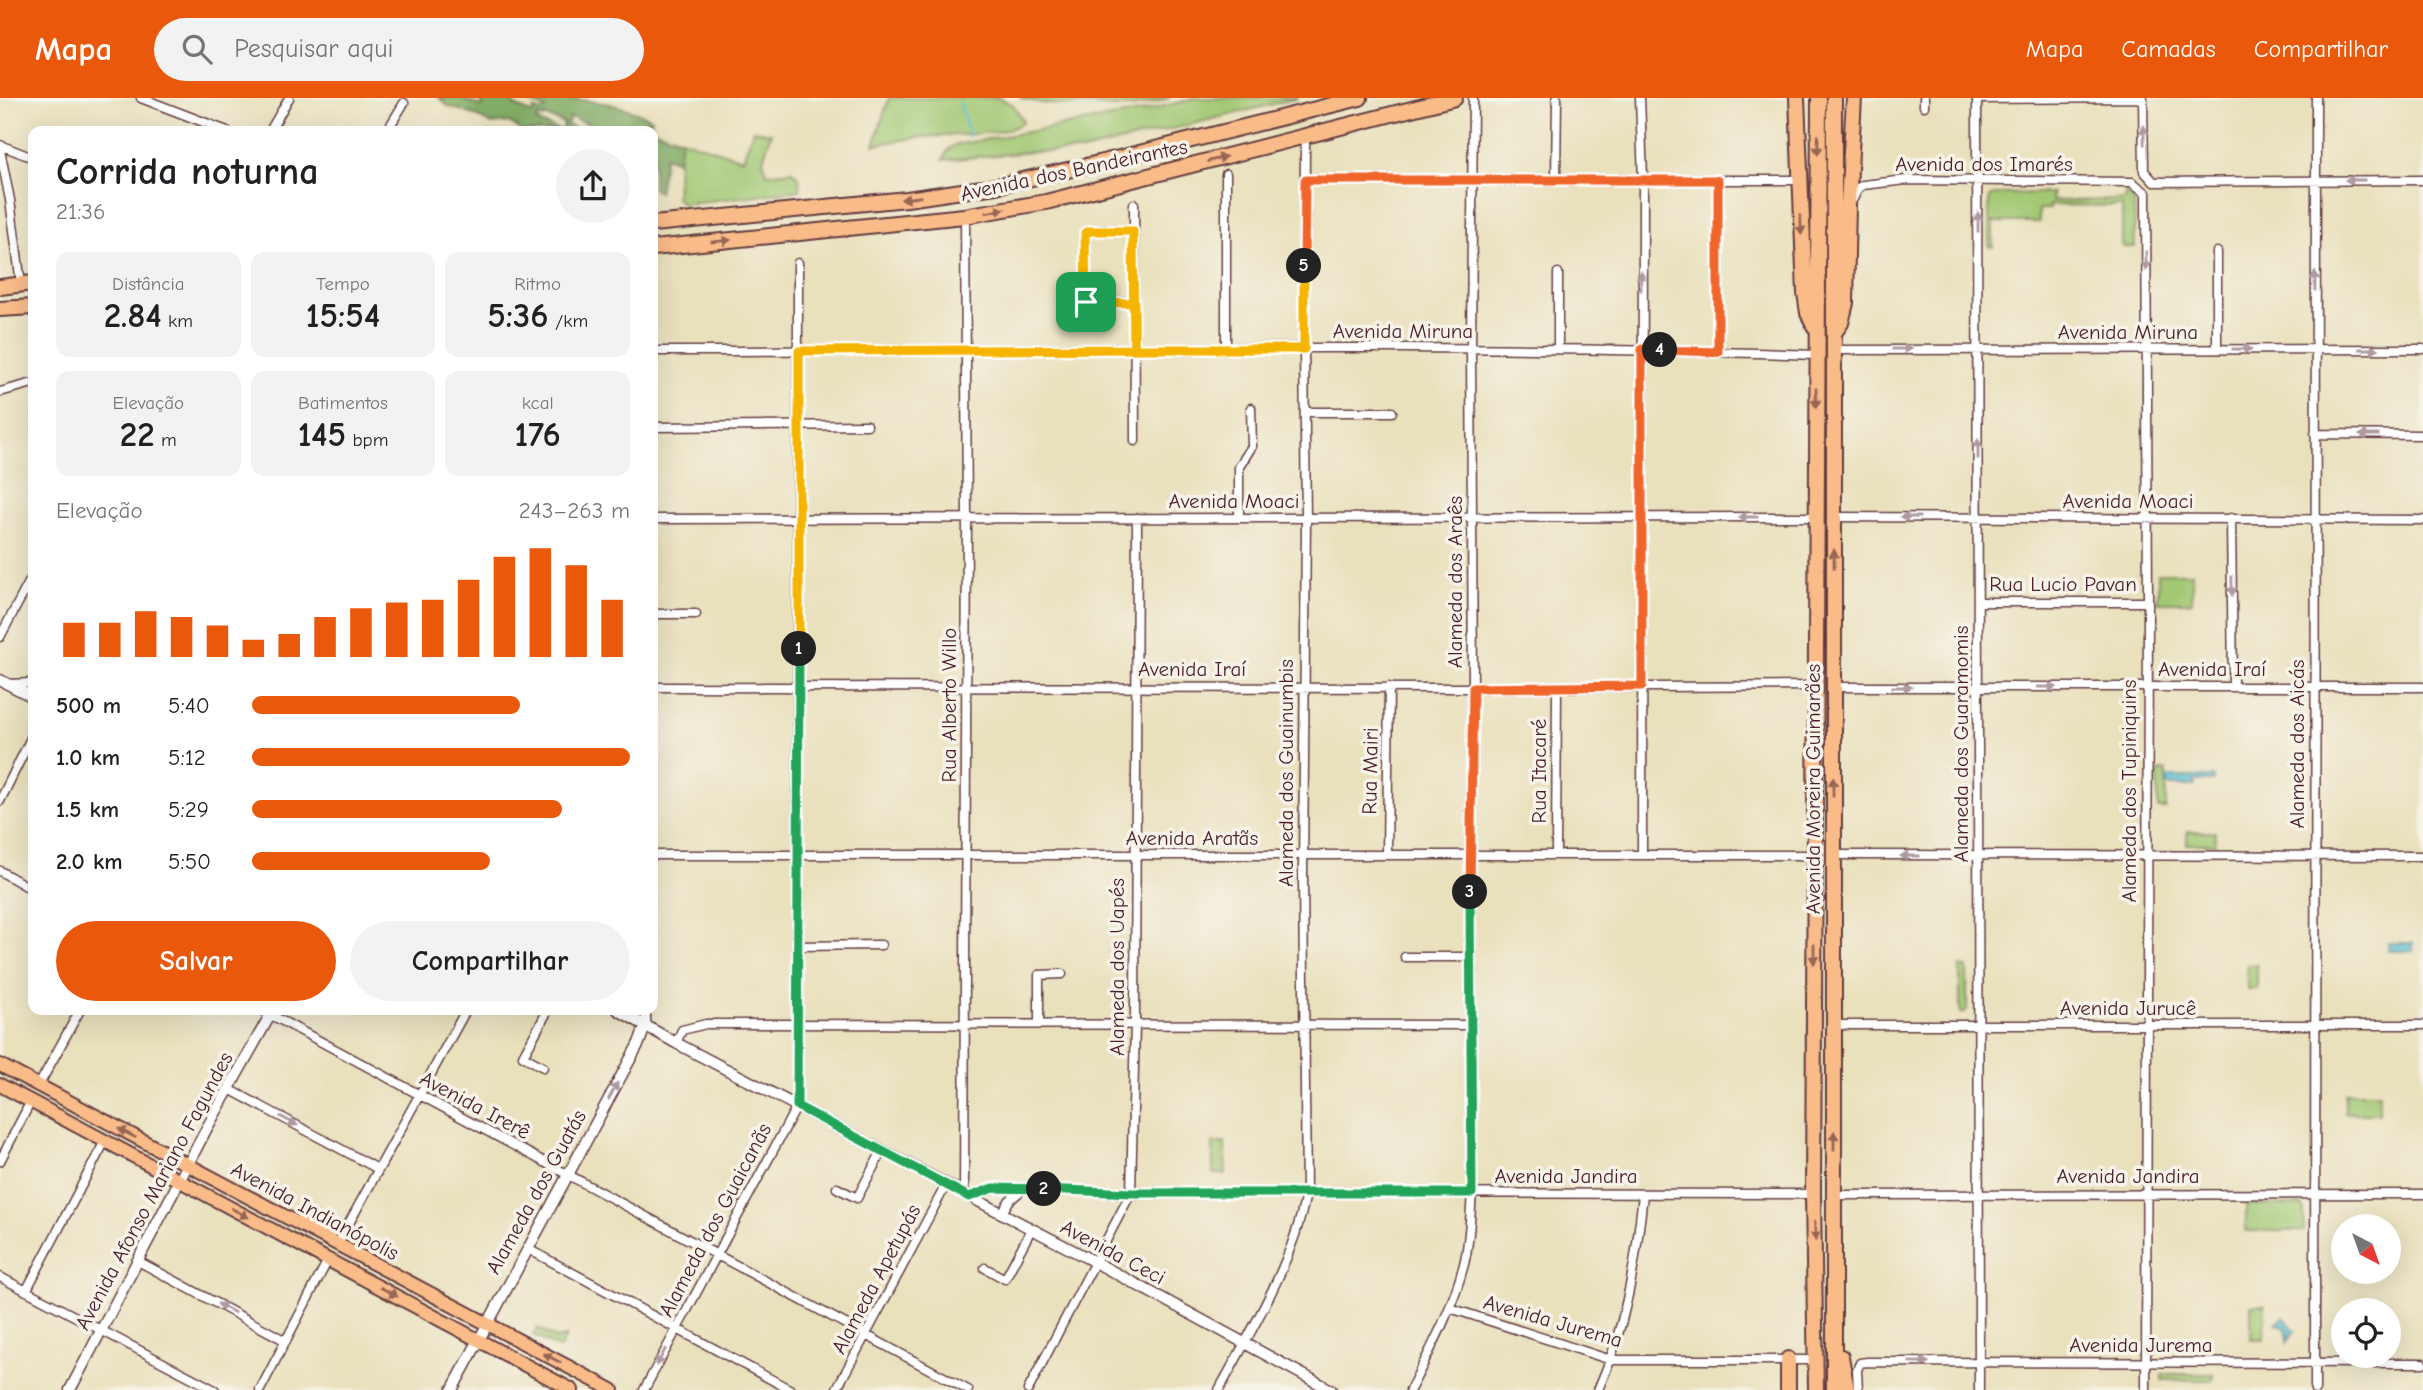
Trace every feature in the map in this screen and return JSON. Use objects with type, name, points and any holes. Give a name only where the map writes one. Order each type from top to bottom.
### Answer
[{"type":"highway","name":"Avenida dos Bandeirantes","points":[[658,224],[896,200],[996,186],[1360,98]]},
{"type":"highway","name":"Avenida dos Bandeirantes","points":[[658,247],[965,216],[1046,202],[1455,98]]},
{"type":"highway","points":[[1797,98],[1805,293],[1808,313],[1816,330]]},
{"type":"highway","name":"Avenida Moreira Guimarães","points":[[1816,1390],[1813,1194],[1819,98]]},
{"type":"highway","name":"Avenida Moreira Guimarães","points":[[1834,98],[1834,1390]]},
{"type":"highway","points":[[1834,342],[1846,303],[1854,98]]},
{"type":"highway","points":[[0,287],[27,284]]},
{"type":"highway","points":[[0,309],[28,307]]},
{"type":"highway","points":[[1833,1332],[1847,1390]]},
{"type":"highway","points":[[1788,1359],[1788,1390]]},
{"type":"highway","name":"Avenida Moreira Guimarães","points":[[1806,1390],[1816,1361]]},
{"type":"main road","name":"Avenida Indianópolis","points":[[0,1065],[612,1390]]},
{"type":"main road","name":"Avenida Indianópolis","points":[[0,1085],[572,1390]]},
{"type":"street","points":[[141,98],[214,126]]},
{"type":"street","points":[[273,126],[289,98]]},
{"type":"street","name":"Alameda dos Araês","points":[[1410,1390],[1450,1308],[1466,1253],[1472,1193],[1470,855],[1473,688],[1473,98]]},
{"type":"street","points":[[1556,180],[1557,98]]},
{"type":"street","points":[[1640,98],[1643,179],[1642,854]]},
{"type":"street","points":[[1977,98],[2143,98],[2144,172],[2154,182],[2423,180]]},
{"type":"street","name":"Alameda dos Guaramomis","points":[[1977,98],[1979,1390]]},
{"type":"street","name":"Alameda dos Aicás","points":[[2315,1390],[2316,98]]},
{"type":"street","points":[[390,126],[404,103]]},
{"type":"street","name":"Alameda dos Guainumbis","points":[[1219,1390],[1288,1257],[1306,1194],[1303,1026],[1305,137]]},
{"type":"street","points":[[27,284],[0,147],[28,156]]},
{"type":"street","points":[[2144,172],[2132,182],[2146,193],[2154,182]]},
{"type":"street","points":[[1226,174],[1226,349]]},
{"type":"street","points":[[1305,180],[1799,180]]},
{"type":"street","points":[[1718,180],[1718,352]]},
{"type":"street","name":"Avenida dos Imarés","points":[[1848,205],[1858,188],[1869,183],[1906,180],[2132,182]]},
{"type":"street","name":"Alameda dos Tupiniquins","points":[[2146,193],[2146,1390]]},
{"type":"street","points":[[1134,204],[1135,441]]},
{"type":"street","name":"Rua Alberto Willo","points":[[965,216],[967,1196]]},
{"type":"street","points":[[1133,231],[1085,233],[1085,300],[1134,303]]},
{"type":"street","points":[[2217,252],[2217,349]]},
{"type":"street","name":"Alameda dos Guaicanãs","points":[[643,1390],[797,1106],[798,263]]},
{"type":"street","points":[[1558,273],[1559,349]]},
{"type":"street","name":"Avenida Miruna","points":[[1834,342],[1978,349],[2423,349]]},
{"type":"street","name":"Avenida Miruna","points":[[658,351],[1642,349],[1817,355]]},
{"type":"street","points":[[0,392],[28,384]]},
{"type":"street","points":[[1239,518],[1239,467],[1252,446],[1251,408]]},
{"type":"street","points":[[1306,412],[1392,412]]},
{"type":"street","points":[[658,428],[867,425]]},
{"type":"street","points":[[2315,434],[2423,435]]},
{"type":"street","name":"Avenida Moaci","points":[[658,519],[1816,517]]},
{"type":"street","name":"Avenida Moaci","points":[[1833,517],[2423,520]]},
{"type":"street","name":"Alameda dos Uapés","points":[[1028,1390],[1131,1193],[1135,1024],[1137,518]]},
{"type":"street","points":[[2231,518],[2233,686]]},
{"type":"street","points":[[0,637],[28,584]]},
{"type":"street","points":[[23,594],[28,594]]},
{"type":"street","name":"Rua Lucio Pavan","points":[[1979,601],[2148,602]]},
{"type":"street","points":[[658,614],[696,614]]},
{"type":"street","points":[[4,682],[28,683]]},
{"type":"street","points":[[4,682],[28,694]]},
{"type":"street","name":"Avenida Iraí","points":[[658,687],[1473,688],[1815,685]]},
{"type":"street","name":"Rua Mairi","points":[[1387,855],[1389,687]]},
{"type":"street","name":"Rua Itacaré","points":[[1556,855],[1557,687]]},
{"type":"street","name":"Avenida Iraí","points":[[1833,687],[2423,687]]},
{"type":"street","points":[[0,801],[28,744]]},
{"type":"street","name":"Avenida Aratãs","points":[[658,855],[1815,855]]},
{"type":"street","points":[[1833,855],[2423,856]]},
{"type":"street","points":[[0,872],[28,887]]},
{"type":"street","points":[[797,946],[881,945]]},
{"type":"street","points":[[1405,957],[1471,957]]},
{"type":"street","points":[[1039,1024],[1039,975],[1062,974]]},
{"type":"street","points":[[39,1085],[77,1015]]},
{"type":"street","name":"Avenida Afonso Mariano Fagundes","points":[[70,1390],[266,1015]]},
{"type":"street","name":"Avenida Irerê","points":[[275,1015],[968,1390]]},
{"type":"street","points":[[337,1245],[463,1015]]},
{"type":"street","points":[[543,1067],[523,1056],[545,1015]]},
{"type":"street","name":"Avenida Ceci","points":[[628,1015],[1331,1390]]},
{"type":"street","name":"Alameda dos Guatás","points":[[452,1390],[639,1043],[646,1024],[646,1015]]},
{"type":"street","points":[[677,1043],[679,1034],[688,1027],[706,1024],[1472,1025]]},
{"type":"street","name":"Avenida Jurucê","points":[[1833,1025],[2423,1025]]},
{"type":"street","points":[[229,1090],[378,1168]]},
{"type":"street","points":[[0,1161],[31,1101]]},
{"type":"street","points":[[26,1291],[105,1142]]},
{"type":"street","points":[[837,1188],[857,1198],[882,1151]]},
{"type":"street","name":"Alameda Apetupás","points":[[836,1390],[946,1185]]},
{"type":"street","name":"Avenida Jandira","points":[[967,1196],[993,1188],[1131,1193],[1813,1194]]},
{"type":"street","points":[[1002,1213],[1009,1200],[1024,1188]]},
{"type":"street","points":[[1598,1390],[1611,1360],[1630,1289],[1643,1194]]},
{"type":"street","name":"Avenida Jandira","points":[[1834,1195],[2423,1194]]},
{"type":"street","points":[[985,1268],[1005,1279],[1031,1230]]},
{"type":"street","points":[[528,1249],[791,1390]]},
{"type":"street","points":[[260,1390],[328,1260]]},
{"type":"street","points":[[138,1261],[286,1341]]},
{"type":"street","points":[[0,1277],[215,1390]]},
{"type":"street","name":"Avenida Jurema","points":[[1450,1308],[1611,1360],[1816,1361]]},
{"type":"street","name":"Avenida Jurema","points":[[1858,1390],[1859,1364],[1872,1362],[2423,1363]]},
{"type":"green space","points":[[439,98],[466,98],[465,100],[482,107],[483,102],[473,98],[501,98],[510,101],[514,98],[513,105],[533,114],[534,109],[541,112],[546,109],[520,98],[571,99],[605,103],[652,119],[650,126],[594,126],[570,117],[567,125],[570,126],[563,126],[564,123],[538,116],[537,122],[548,126],[515,126],[509,122],[492,124],[448,106]]},
{"type":"green space","points":[[889,98],[1000,98],[1013,105],[1023,121],[1007,130],[923,137],[874,145]]},
{"type":"green space","points":[[1020,98],[1170,98],[1121,107],[1047,104]]},
{"type":"green space","points":[[1196,98],[1298,98],[1082,151],[1030,152],[943,160],[949,149],[955,145],[1145,111]]},
{"type":"green space","points":[[753,130],[771,133],[763,160],[767,174],[792,171],[799,177],[800,190],[683,204],[676,198],[681,139],[743,159]]},
{"type":"green space","points":[[658,131],[681,139],[678,161],[665,156],[659,192]]},
{"type":"green space","points":[[2126,192],[2134,200],[2135,247],[2122,247],[2122,206],[2050,205],[2050,209],[2039,209],[2039,222],[1993,222],[1993,247],[1989,247],[1991,196],[2052,193],[2052,201],[2125,200]]},
{"type":"green space","points":[[2158,573],[2192,573],[2192,602],[2158,602]]},
{"type":"green space","points":[[2166,771],[2166,809],[2158,809],[2158,772]]},
{"type":"green space","points":[[2187,832],[2215,832],[2215,844],[2187,844]]},
{"type":"green space","points":[[2247,965],[2257,965],[2257,989],[2247,989]]},
{"type":"green space","points":[[1960,967],[1967,968],[1965,1013],[1960,1013]]},
{"type":"green space","points":[[2345,1093],[2379,1093],[2379,1113],[2345,1113]]},
{"type":"green space","points":[[1213,1143],[1225,1143],[1226,1174],[1213,1174]]},
{"type":"green space","points":[[2246,1205],[2301,1205],[2304,1208],[2304,1231],[2246,1231]]},
{"type":"green space","points":[[2251,1305],[2265,1305],[2264,1339],[2251,1339]]},
{"type":"green space","points":[[537,1328],[557,1339],[566,1337],[559,1349],[533,1335]]},
{"type":"green space","points":[[2162,1374],[2213,1374],[2213,1380],[2162,1380]]},
{"type":"water","points":[[2167,777],[2214,777],[2214,781],[2195,781],[2195,786],[2167,786]]},
{"type":"water","points":[[2388,943],[2413,943],[2413,951],[2388,951]]},
{"type":"water","points":[[2284,1317],[2295,1331],[2287,1342],[2287,1331],[2276,1324]]},
{"type":"waterway","points":[[960,103],[969,136]]},
{"type":"route","points":[[1086,302],[1085,233],[1133,231],[1134,303],[1134,349],[1304,349],[1305,180],[1718,180],[1718,352],[1642,349],[1642,686],[1473,688],[1470,855],[1472,1193],[1131,1193],[993,1188],[969,1197],[797,1106],[799,351],[1134,349],[1134,303],[1086,302]]}]
